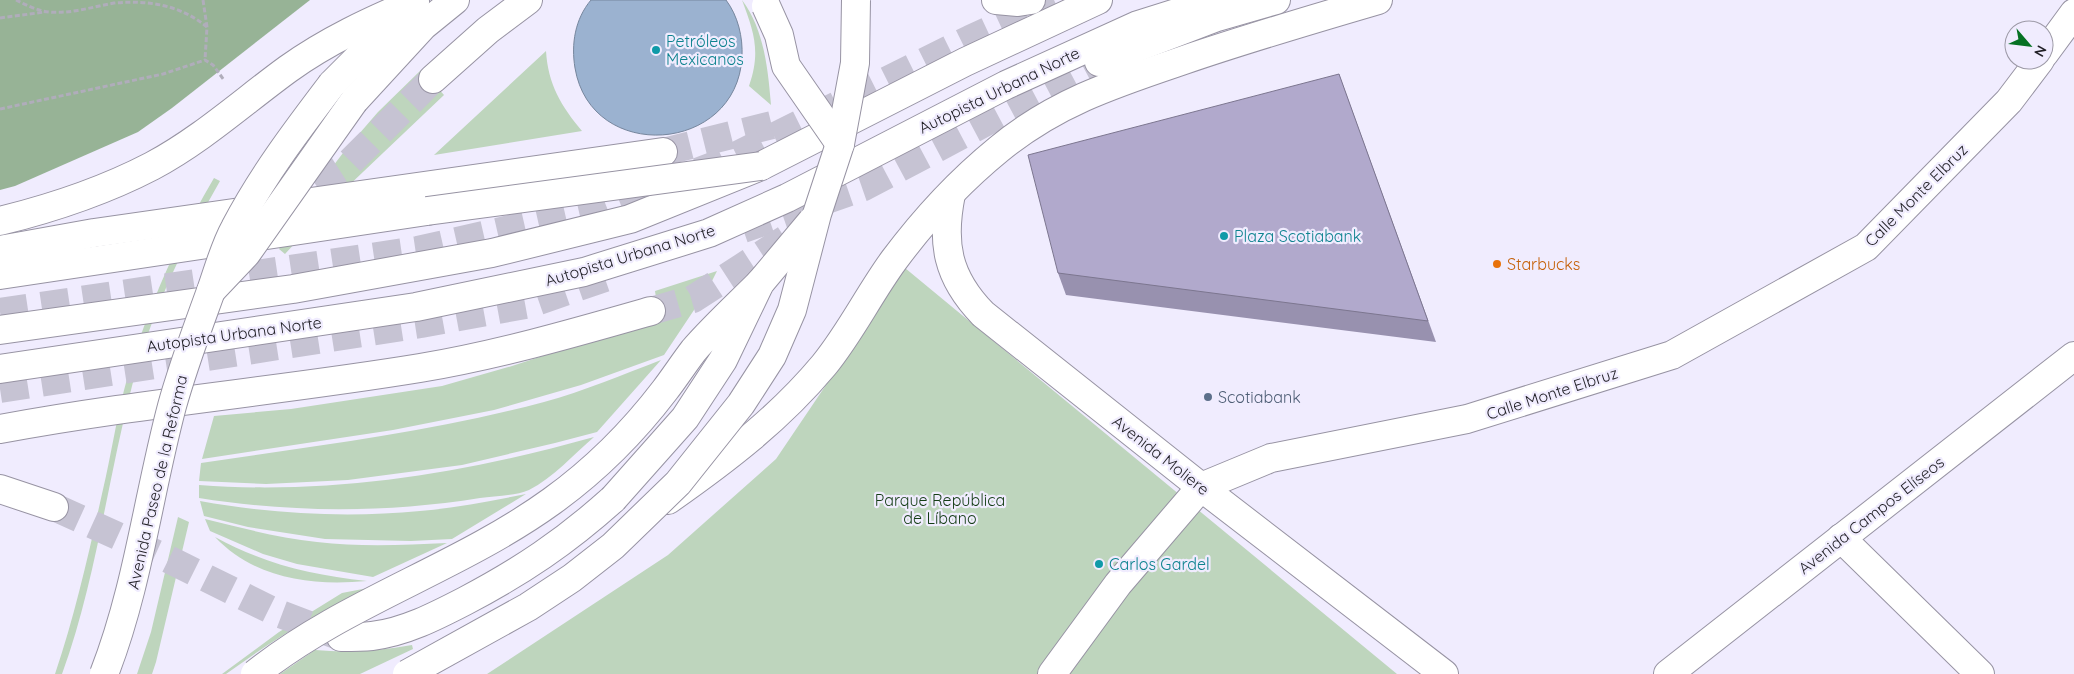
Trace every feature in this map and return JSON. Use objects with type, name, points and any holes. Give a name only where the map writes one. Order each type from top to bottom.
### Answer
[{"type":"main road","points":[[211,291],[246,254],[354,101],[423,26],[455,0]]},
{"type":"main road","points":[[433,79],[488,30],[528,0]]},
{"type":"main road","points":[[762,0],[779,36],[786,66],[840,144]]},
{"type":"main road","points":[[647,516],[707,448],[741,404],[772,356],[792,310],[817,214],[840,144],[855,63],[856,0]]},
{"type":"main road","points":[[996,0],[1018,2],[1031,0]]},
{"type":"main road","points":[[0,330],[293,290],[492,253],[630,219],[760,166],[965,62],[1098,0]]},
{"type":"main road","name":"Autopista Urbana Norte","points":[[0,369],[416,307],[584,272],[709,233],[786,198],[1006,85],[1138,25],[1218,0]]},
{"type":"main road","points":[[1099,62],[1217,17],[1276,0]]},
{"type":"main road","points":[[406,674],[528,607],[557,588],[613,546],[647,516],[756,435],[793,401],[825,364],[849,332],[894,260],[951,194],[997,150],[1022,131],[1076,99],[1254,36],[1378,0]]},
{"type":"main road","points":[[0,221],[48,209],[85,196],[153,165],[330,42],[372,20],[416,1]]},
{"type":"main road","name":"Avenida Paseo de la Reforma","points":[[104,674],[118,638],[132,589],[172,407],[188,354],[233,230],[257,188],[332,84],[372,42],[416,1]]},
{"type":"main road","points":[[2054,40],[2074,13]]},
{"type":"main road","name":"Calle Monte Elbruz","points":[[1052,674],[1118,584],[1201,487],[1271,458],[1467,420],[1672,355],[1866,247],[2010,101],[2033,70]]},
{"type":"main road","points":[[0,250],[94,233],[663,152]]},
{"type":"main road","points":[[0,275],[427,211],[760,166]]},
{"type":"main road","name":"Avenida Moliere","points":[[951,194],[946,218],[948,252],[960,286],[970,301],[983,314],[1201,487],[1444,674]]},
{"type":"main road","points":[[255,674],[315,631],[459,559],[552,501],[592,469],[631,431],[665,390],[694,350],[760,283],[817,214]]},
{"type":"main road","points":[[341,637],[372,636],[403,629],[441,614],[505,580],[544,556],[580,529],[613,499],[668,438],[705,390],[723,360],[760,283]]},
{"type":"main road","points":[[0,429],[79,414],[420,368],[536,345],[651,311]]},
{"type":"main road","name":"Avenida Campos Elíseos","points":[[1668,674],[2074,356]]},
{"type":"main road","points":[[0,488],[54,507]]},
{"type":"main road","points":[[1841,538],[1980,674]]},
{"type":"path","points":[[16,0],[48,12]]},
{"type":"path","points":[[203,0],[207,27],[205,60]]},
{"type":"path","points":[[0,18],[48,12],[71,12],[134,1],[170,5],[191,14],[207,27]]},
{"type":"path","points":[[205,60],[213,65],[226,83]]},
{"type":"path","points":[[0,109],[163,74],[205,60]]},
{"type":"green space","points":[[0,0],[310,0],[172,108],[138,132],[15,186],[0,190]]},
{"type":"green space","points":[[742,0],[755,24],[764,50],[771,105],[749,86],[755,63],[755,52],[753,32]]},
{"type":"green space","points":[[546,51],[547,63],[557,94],[568,113],[582,131],[434,155]]},
{"type":"green space","points":[[421,70],[444,95],[343,191],[285,254],[279,249],[324,178],[378,112]]},
{"type":"green space","points":[[214,178],[220,181],[193,230],[169,280],[140,359],[123,422],[84,603],[62,674],[55,674],[83,576],[121,403],[135,353],[175,251]]},
{"type":"green space","name":"Parque República de Líbano","points":[[905,268],[1397,674],[487,674],[668,555],[776,459]]},
{"type":"green space","points":[[717,271],[708,289],[664,355],[581,385],[494,410],[393,430],[202,459],[214,416],[291,409],[442,386],[512,366],[659,318],[655,291]]},
{"type":"green space","points":[[661,360],[597,432],[555,443],[462,465],[348,480],[266,484],[199,481],[201,463],[417,430],[502,413],[574,393]]},
{"type":"green space","points":[[594,437],[538,485],[529,490],[511,495],[375,509],[304,509],[199,498],[199,485],[299,487],[349,484],[448,471],[545,450]]},
{"type":"green space","points":[[526,494],[452,539],[411,541],[325,539],[248,527],[204,516],[200,501],[282,512],[365,514],[447,508]]},
{"type":"green space","points":[[178,517],[189,522],[156,662],[152,674],[137,674],[151,632]]},
{"type":"green space","points":[[205,519],[275,535],[333,544],[398,545],[447,543],[373,577],[297,564],[263,554],[210,531]]},
{"type":"green space","points":[[215,537],[252,554],[288,567],[307,572],[367,581],[325,582],[285,577],[266,571],[248,562]]},
{"type":"green space","points":[[373,587],[316,616],[261,649],[226,674],[222,674],[279,632],[342,593]]},
{"type":"green space","points":[[412,645],[413,649],[360,674],[280,674],[315,650],[363,651]]},
{"type":"water","points":[[591,0],[726,0],[734,13],[739,27],[742,57],[734,89],[716,113],[691,128],[663,135],[634,132],[607,120],[587,99],[575,68],[574,41],[576,32],[581,15]]},
{"type":"building","name":"Plaza Scotiabank","points":[[1339,74],[1428,321],[1058,273],[1028,155]]},
{"type":"tunnel","points":[[0,312],[418,250],[606,207],[723,162],[970,39],[1054,0]]},
{"type":"tunnel","points":[[743,229],[864,187],[1099,62]]},
{"type":"tunnel","points":[[278,203],[304,192],[349,163],[433,79]]},
{"type":"tunnel","points":[[663,152],[772,125]]},
{"type":"tunnel","points":[[651,311],[693,299],[804,227]]},
{"type":"tunnel","points":[[0,389],[421,324],[530,304],[616,274]]},
{"type":"tunnel","points":[[54,507],[166,558],[275,612],[341,637]]},
{"type":"place","name":"Petróleos Mexicanos","points":[[656,50]]},
{"type":"place","name":"Plaza Scotiabank","points":[[1224,236]]},
{"type":"place","name":"Starbucks","points":[[1497,264]]},
{"type":"place","name":"Scotiabank","points":[[1208,397]]},
{"type":"place","name":"Carlos Gardel","points":[[1099,564]]}]
